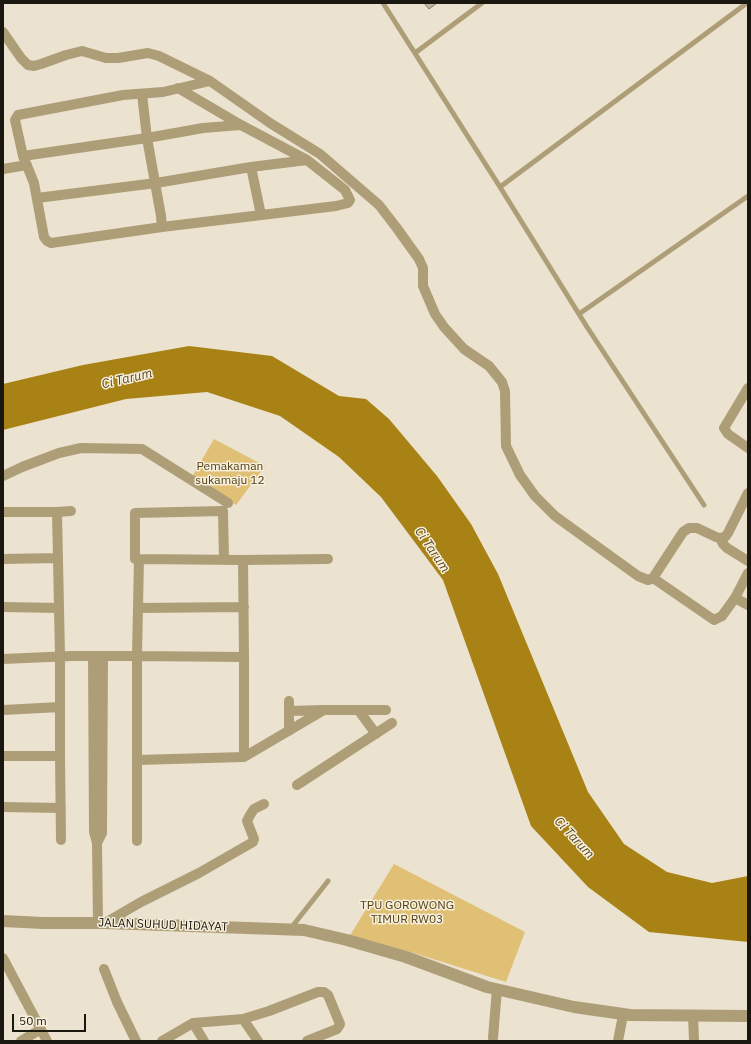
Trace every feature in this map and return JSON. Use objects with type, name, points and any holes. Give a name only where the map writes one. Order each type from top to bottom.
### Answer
[{"type":"street","points":[[3,32],[21,58],[28,65],[34,66],[82,51],[106,58],[148,54],[159,56],[210,81],[270,123],[320,154],[379,205],[419,259],[423,268],[423,286],[435,314],[444,328],[464,349],[489,366],[502,382],[505,391],[506,446],[520,474],[535,496],[555,516],[638,576],[648,580],[653,578],[683,532],[690,528],[697,528],[720,538],[727,548],[748,562]]},
{"type":"street","points":[[178,88],[241,125],[308,160],[345,190],[350,200],[348,203],[336,206],[162,227],[51,243],[47,241],[44,237],[34,183],[25,160],[15,120],[18,115],[123,95],[163,92],[178,88],[210,81]]},
{"type":"street","points":[[142,94],[162,227]]},
{"type":"street","points":[[3,169],[25,160],[203,128],[241,125]]},
{"type":"street","points":[[37,198],[156,183],[251,167],[308,160]]},
{"type":"street","points":[[251,167],[260,215]]},
{"type":"street","points":[[748,388],[724,428],[728,434],[748,448]]},
{"type":"street","points":[[3,476],[59,452],[81,448],[142,449],[228,503]]},
{"type":"street","points":[[720,538],[725,537],[728,533],[748,493]]},
{"type":"street","points":[[3,512],[71,511]]},
{"type":"street","points":[[224,560],[223,511],[135,513],[134,559],[224,560],[328,559]]},
{"type":"street","points":[[57,512],[60,608],[60,756],[62,840]]},
{"type":"street","points":[[3,559],[58,558]]},
{"type":"street","points":[[138,559],[136,656],[138,841]]},
{"type":"street","points":[[243,560],[244,757]]},
{"type":"street","points":[[653,578],[714,620],[722,616],[735,598],[748,573]]},
{"type":"street","points":[[735,598],[748,606]]},
{"type":"street","points":[[3,607],[60,608]]},
{"type":"street","points":[[138,608],[244,607]]},
{"type":"street","points":[[3,659],[60,656],[244,657]]},
{"type":"street","points":[[98,656],[102,833],[97,843],[101,923],[199,873],[253,842],[254,839],[247,820],[254,810],[264,804]]},
{"type":"street","points":[[289,731],[289,706],[324,710],[386,710]]},
{"type":"street","points":[[3,710],[60,707]]},
{"type":"street","points":[[137,760],[244,757],[324,710]]},
{"type":"street","points":[[359,711],[376,734]]},
{"type":"street","points":[[297,785],[392,723]]},
{"type":"street","points":[[3,756],[60,756]]},
{"type":"street","points":[[3,807],[61,808]]},
{"type":"street","name":"JALAN SUHUD HIDAYAT","points":[[3,921],[291,929],[323,934],[347,940],[406,957],[487,987],[574,1007],[623,1015],[748,1016]]},
{"type":"street","points":[[3,958],[47,1041]]},
{"type":"street","points":[[104,968],[117,1002],[136,1041]]},
{"type":"street","points":[[494,1038],[497,989]]},
{"type":"street","points":[[162,1041],[193,1023],[243,1019],[269,1012],[318,992],[324,992],[328,995],[340,1024],[337,1029],[306,1041]]},
{"type":"street","points":[[618,1041],[623,1015]]},
{"type":"street","points":[[693,1015],[694,1041]]},
{"type":"street","points":[[243,1019],[258,1041]]},
{"type":"street","points":[[193,1023],[204,1041]]},
{"type":"street","points":[[21,1041],[41,1029]]},
{"type":"lane","points":[[383,3],[579,314],[704,505]]},
{"type":"lane","points":[[415,53],[482,3]]},
{"type":"lane","points":[[500,187],[747,3]]},
{"type":"lane","points":[[579,314],[748,196]]},
{"type":"lane","points":[[291,929],[328,881]]},
{"type":"green space","name":"Pemakaman sukamaju 12","points":[[214,439],[265,466],[236,505],[192,477]]},
{"type":"green space","name":"TPU GOROWONG TIMUR RW03","points":[[394,864],[525,932],[506,982],[414,953],[349,937]]},
{"type":"water","name":"Ci Tarum","points":[[189,346],[272,356],[339,396],[366,399],[389,419],[437,476],[471,524],[498,574],[588,792],[624,844],[667,872],[712,883],[748,876],[748,942],[649,932],[588,887],[531,826],[443,580],[381,497],[339,457],[280,416],[207,392],[126,399],[3,430],[3,384],[83,365]]},
{"type":"building","points":[[424,3],[437,3],[429,9]]}]
